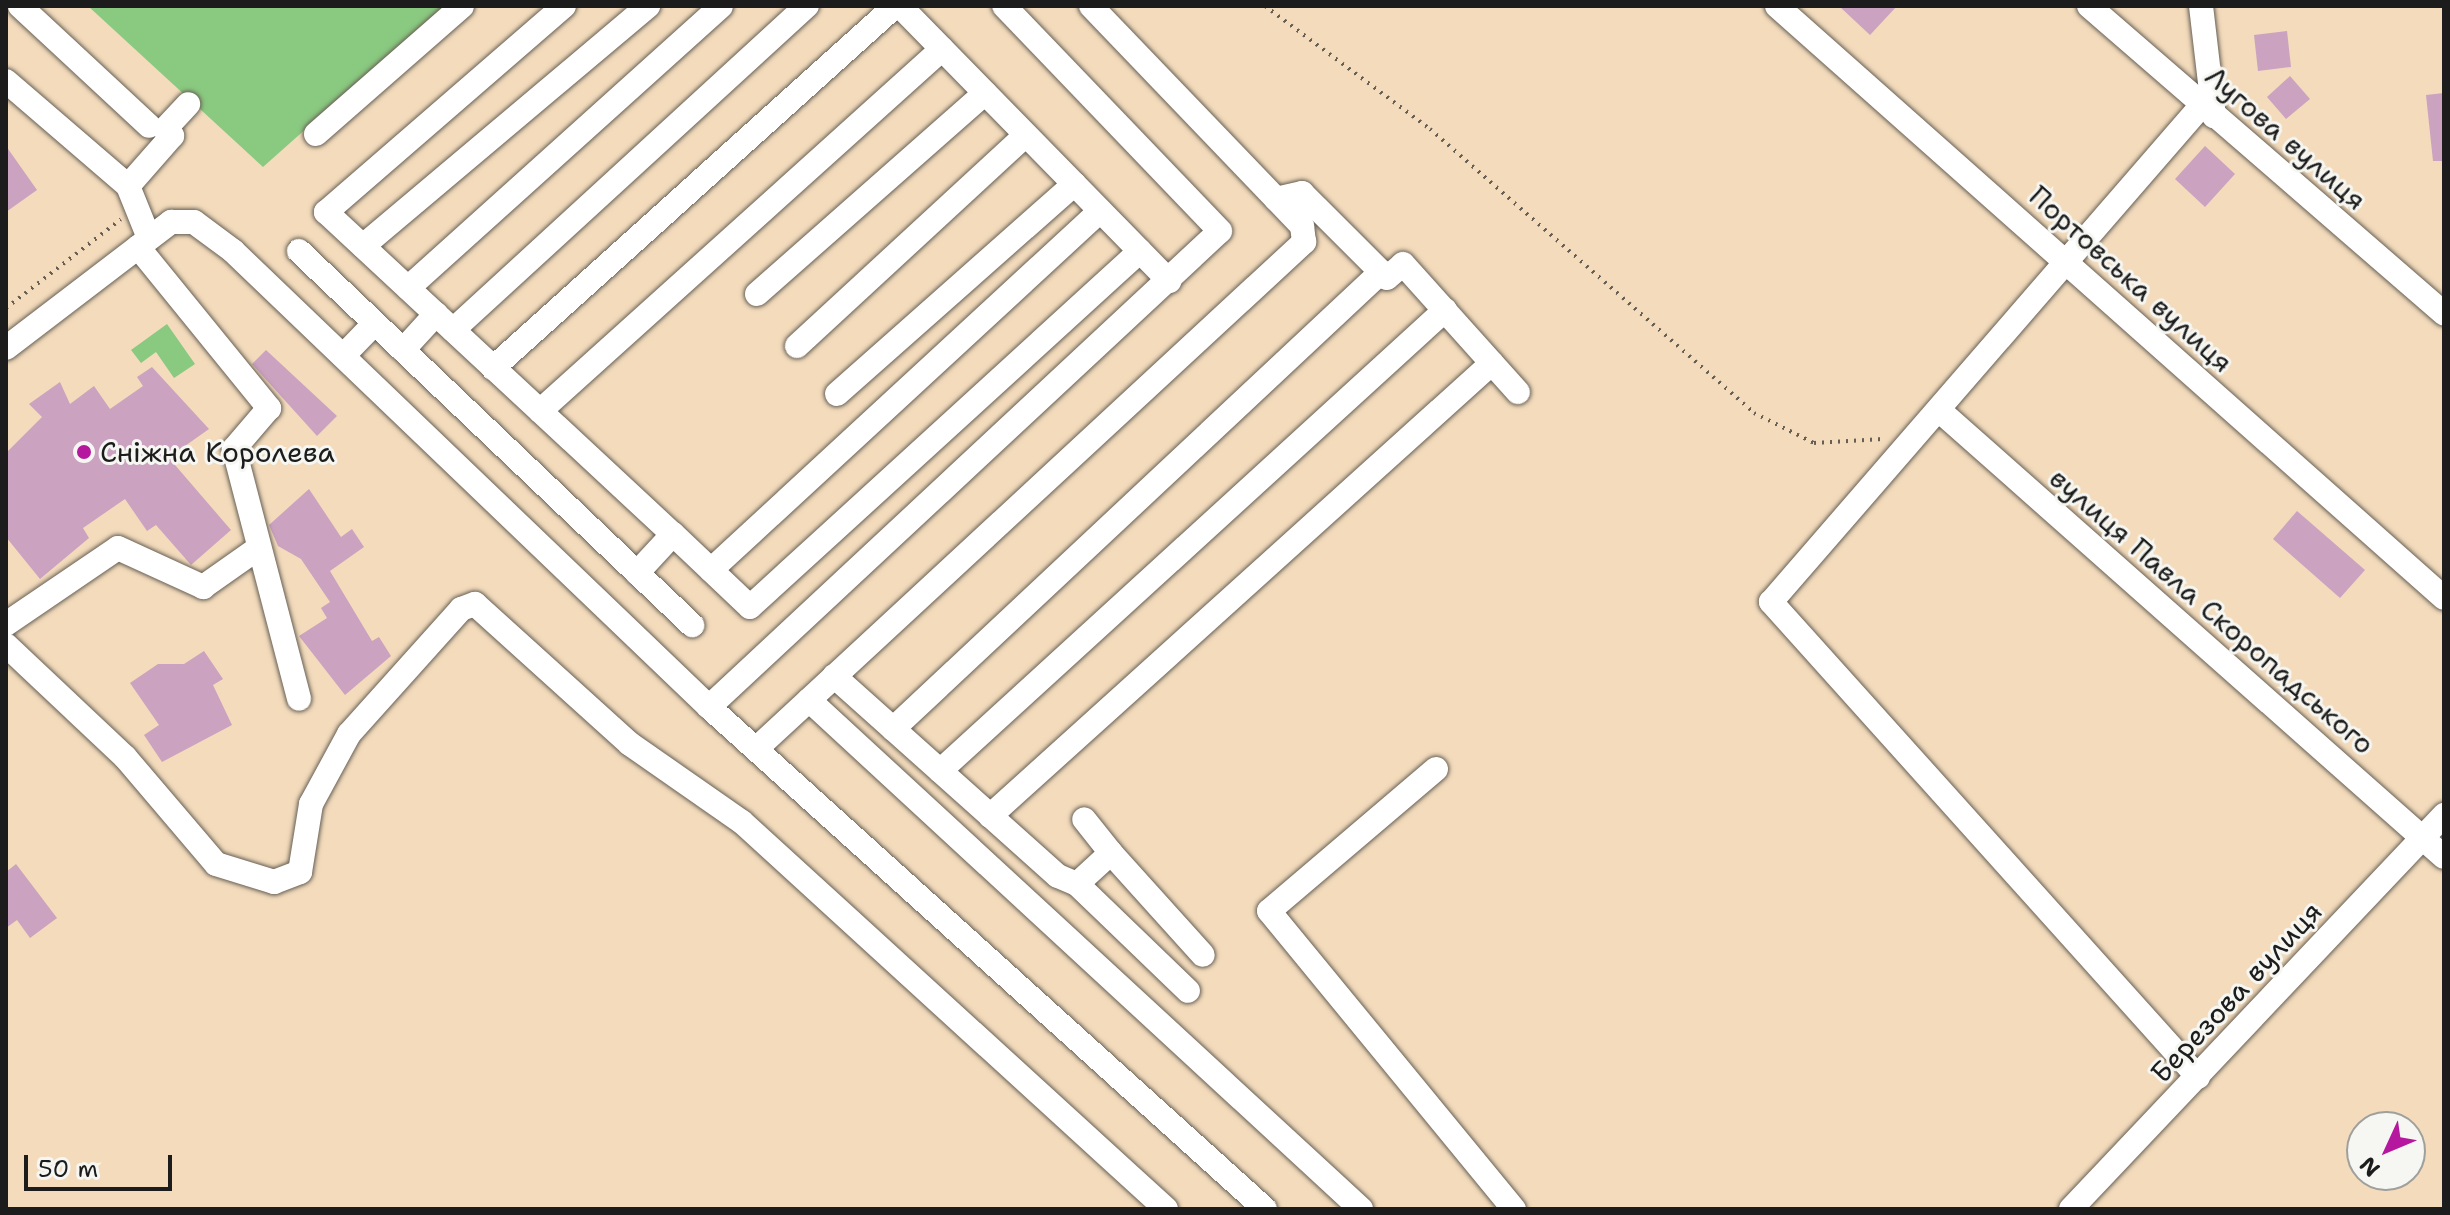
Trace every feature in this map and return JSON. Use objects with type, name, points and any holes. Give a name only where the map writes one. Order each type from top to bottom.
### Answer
[{"type":"street","points":[[20,6],[149,126]]},
{"type":"street","points":[[316,134],[462,6]]},
{"type":"street","points":[[564,6],[326,212],[750,607],[1140,251]]},
{"type":"street","points":[[363,246],[648,6]]},
{"type":"street","points":[[408,288],[721,6]]},
{"type":"street","points":[[403,350],[444,322],[807,6]]},
{"type":"street","points":[[493,368],[898,6],[1169,281]]},
{"type":"street","points":[[709,707],[1220,231],[1213,219],[1004,6]]},
{"type":"street","points":[[756,749],[1304,242],[1302,226],[1091,6]]},
{"type":"street","name":"Портовська вулиця","points":[[1777,6],[2444,598]]},
{"type":"street","name":"Лугова вулиця","points":[[2089,6],[2444,314]]},
{"type":"street","points":[[2198,1077],[1771,602],[1940,411],[2067,261],[2208,111],[2201,6]]},
{"type":"street","points":[[540,411],[942,49]]},
{"type":"street","points":[[6,81],[128,186],[144,242],[269,408],[234,449],[257,549],[299,699]]},
{"type":"street","points":[[757,294],[985,93]]},
{"type":"street","points":[[128,186],[172,136],[165,129],[188,104]]},
{"type":"street","points":[[797,346],[1026,135]]},
{"type":"street","points":[[837,394],[1074,184]]},
{"type":"street","points":[[1276,199],[1302,193],[1387,278],[1403,264],[1518,392]]},
{"type":"street","points":[[711,570],[1100,211]]},
{"type":"street","points":[[6,348],[171,222],[194,222],[233,251],[709,707],[1265,1209]]},
{"type":"street","points":[[299,251],[692,625]]},
{"type":"street","points":[[893,729],[1381,272]]},
{"type":"street","points":[[940,771],[1445,310]]},
{"type":"street","points":[[343,356],[374,324]]},
{"type":"street","points":[[990,816],[1492,363]]},
{"type":"street","name":"вулиця Павла Скоропадського","points":[[1940,411],[2444,857]]},
{"type":"street","points":[[637,573],[673,534]]},
{"type":"street","points":[[6,624],[118,548],[203,587],[257,549]]},
{"type":"street","points":[[6,645],[125,757],[216,864],[274,882],[300,872],[311,804],[349,734],[451,619],[475,604],[630,744],[742,822],[1166,1209]]},
{"type":"street","points":[[834,676],[990,816],[1077,884],[1188,991]]},
{"type":"street","points":[[809,700],[1361,1209]]},
{"type":"street","points":[[1436,769],[1269,911],[1514,1209]]},
{"type":"street","name":"Березова вулиця","points":[[2071,1209],[2444,815]]},
{"type":"street","points":[[1084,819],[1203,955]]},
{"type":"street","points":[[1077,884],[1111,853]]},
{"type":"path","points":[[1265,6],[1430,129],[1782,431],[1839,445],[1919,435]]},
{"type":"path","points":[[6,308],[133,210]]},
{"type":"green space","points":[[88,6],[444,6],[263,167]]},
{"type":"green space","points":[[167,324],[195,364],[174,378],[156,352],[141,363],[131,350]]},
{"type":"building","points":[[1839,6],[1897,6],[1870,35]]},
{"type":"building","points":[[2287,31],[2291,67],[2258,71],[2254,35]]},
{"type":"building","points":[[2290,76],[2310,99],[2286,119],[2267,97]]},
{"type":"building","points":[[2444,93],[2444,161],[2433,161],[2426,95]]},
{"type":"building","points":[[6,146],[37,190],[6,212]]},
{"type":"building","points":[[2205,146],[2235,174],[2205,207],[2175,179]]},
{"type":"building","points":[[266,350],[337,416],[317,436],[252,364]]},
{"type":"building","points":[[152,367],[209,429],[175,453],[181,461],[175,465],[231,530],[191,565],[156,525],[147,531],[125,499],[83,528],[89,538],[40,579],[6,537],[6,453],[42,417],[29,404],[60,382],[70,404],[94,386],[110,409],[143,386],[137,377]]},
{"type":"building","points":[[309,489],[341,537],[352,529],[364,547],[330,571],[372,641],[379,637],[391,656],[345,695],[299,636],[327,618],[321,608],[330,602],[301,559],[278,546],[269,525]]},
{"type":"building","points":[[2297,511],[2365,570],[2340,598],[2273,539]]},
{"type":"building","points":[[204,651],[223,679],[213,685],[232,725],[162,762],[144,735],[159,725],[130,683],[158,664],[184,664]]},
{"type":"building","points":[[16,864],[57,918],[30,938],[17,920],[6,928],[6,872]]},
{"type":"place","name":"Сніжна Королева","points":[[84,452]]}]
